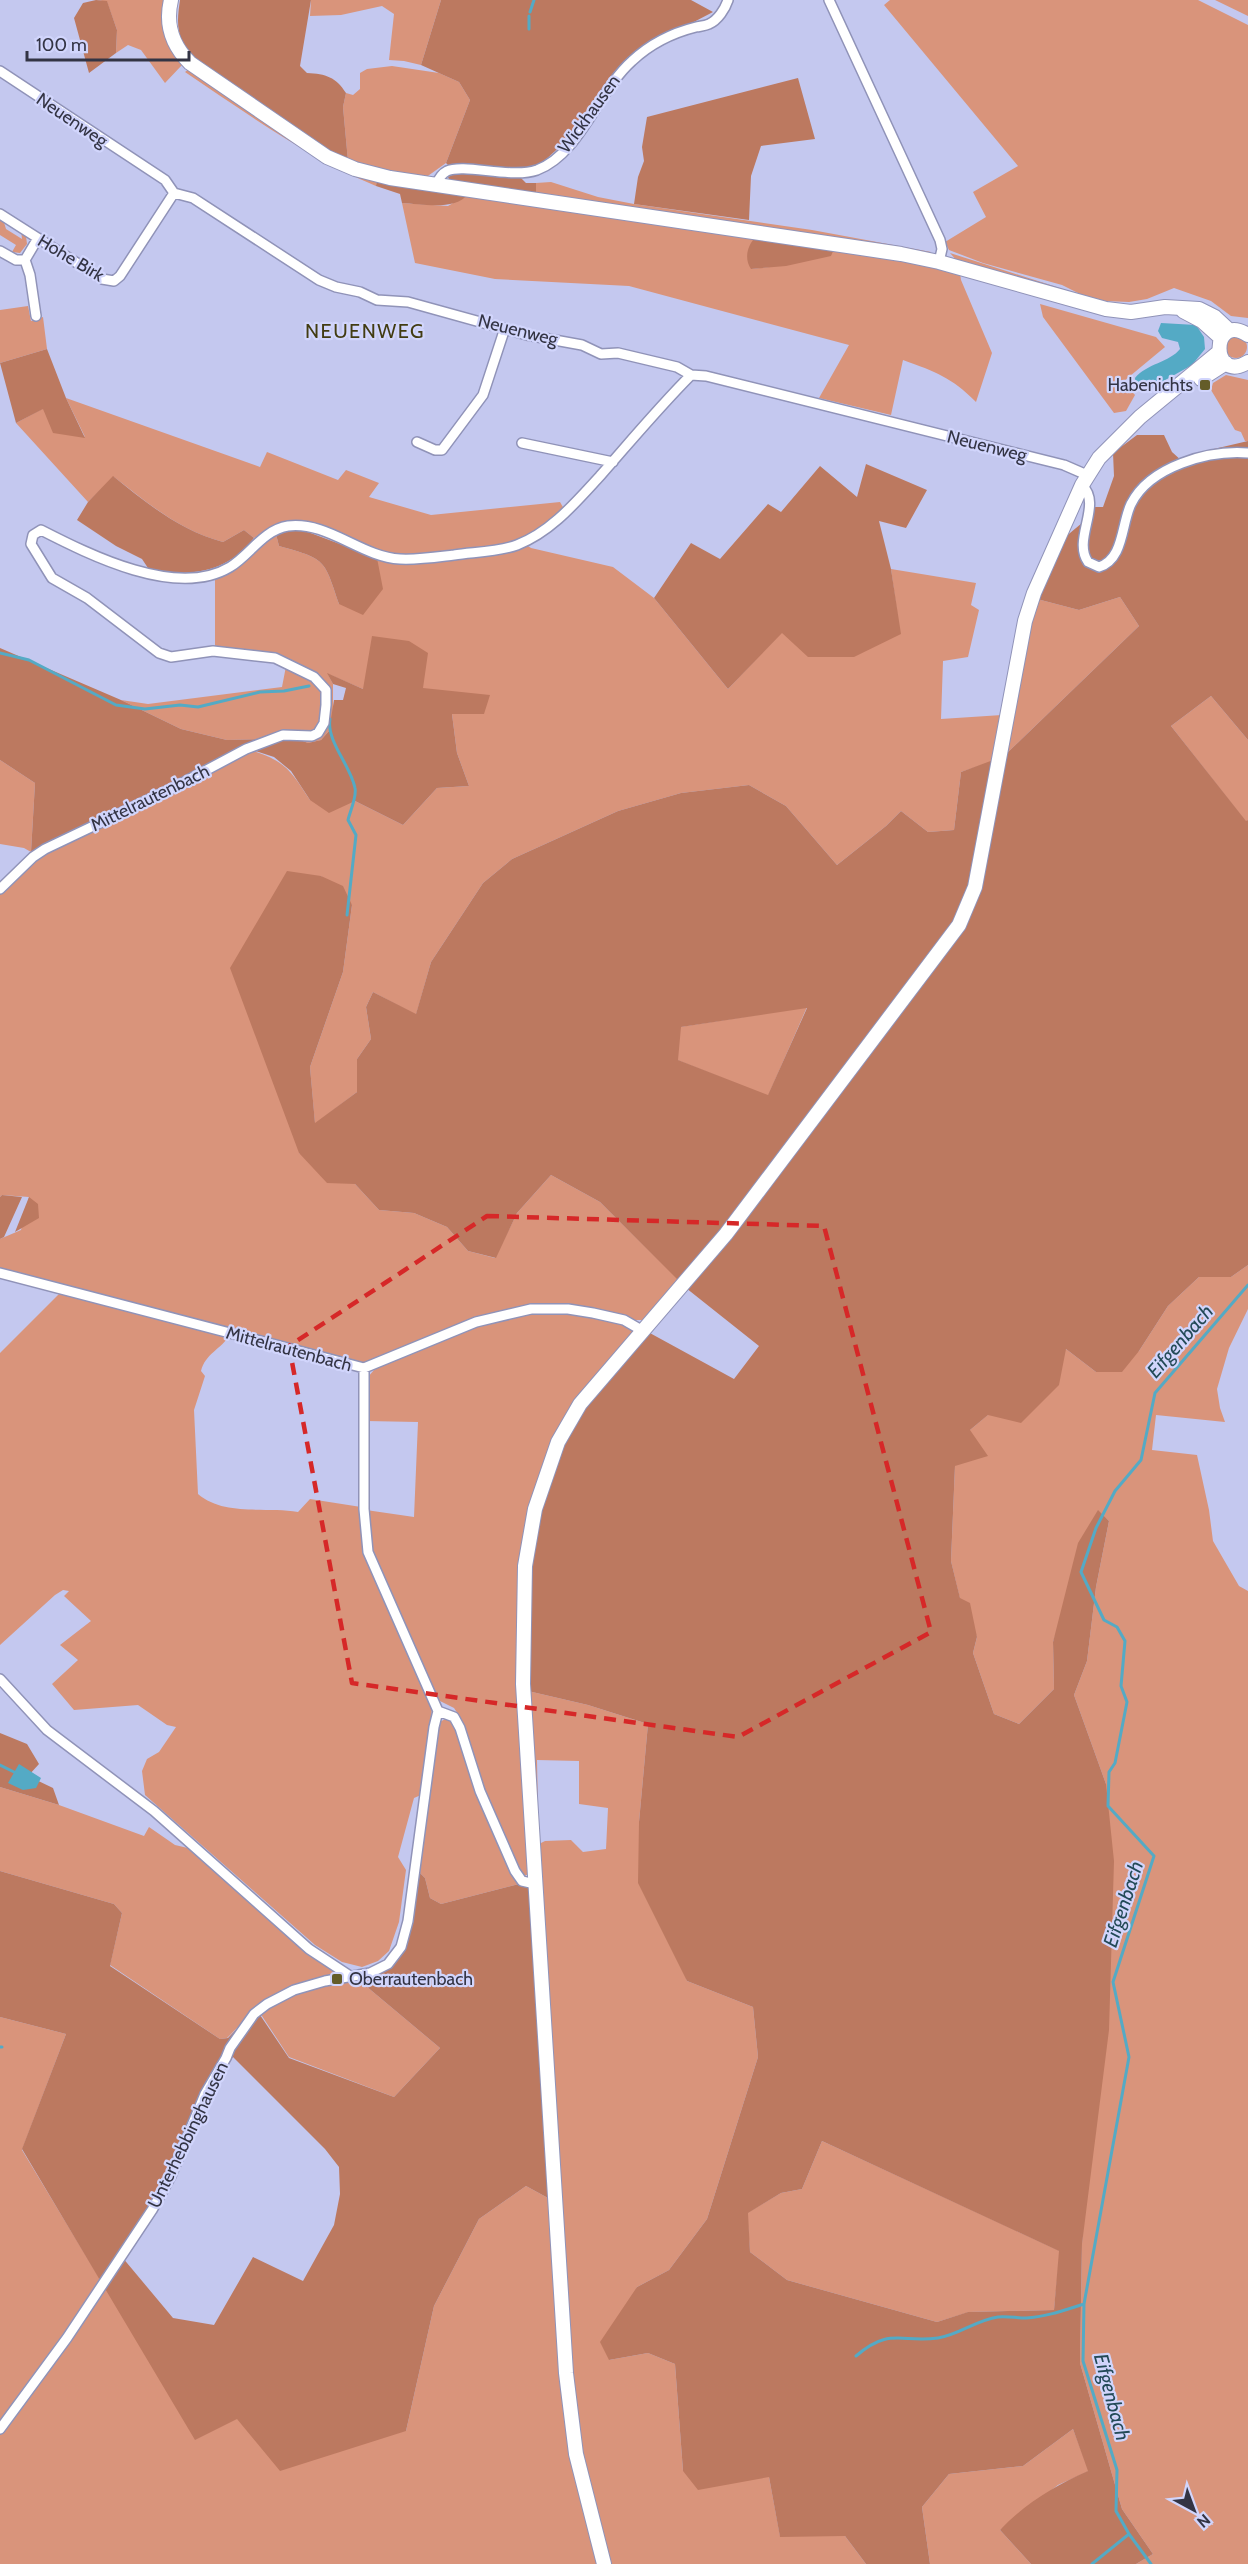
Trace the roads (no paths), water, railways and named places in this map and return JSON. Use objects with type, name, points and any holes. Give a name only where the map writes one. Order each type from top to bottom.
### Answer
[{"type":"main road","points":[[171,0],[169,21],[172,39],[184,57],[202,72],[337,162],[390,178],[867,249],[939,262],[1106,309],[1131,312],[1157,307],[1200,309],[1207,312],[1232,366],[1246,366]]},
{"type":"main road","points":[[604,2564],[576,2454],[568,2396],[526,1742],[522,1645],[525,1566],[533,1519],[554,1453],[573,1415],[726,1234],[944,947],[964,916],[975,887],[1027,613],[1085,480],[1100,458],[1147,411],[1224,346],[1239,330],[1248,334]]},
{"type":"street","name":"Wickhausen","points":[[436,185],[441,176],[453,170],[517,174],[536,170],[551,162],[570,145],[622,69],[654,44],[694,27],[710,24],[725,10],[728,0]]},
{"type":"street","points":[[829,0],[940,240],[942,249],[939,262]]},
{"type":"street","name":"Neuenweg","points":[[0,71],[165,180],[174,193],[193,198],[325,283],[360,292],[377,300],[408,302],[527,335],[582,345],[601,354],[618,354],[677,367],[691,375],[706,376],[1064,465],[1085,480]]},
{"type":"street","name":"Hohe Birk","points":[[0,214],[102,279],[114,281],[120,276],[174,193]]},
{"type":"street","points":[[36,316],[30,275],[25,260],[38,238]]},
{"type":"street","points":[[0,251],[16,260],[25,260]]},
{"type":"street","points":[[417,442],[435,450],[442,450],[450,442],[483,395],[505,328]]},
{"type":"street","points":[[522,443],[613,462],[691,375]]},
{"type":"street","points":[[1085,480],[1089,503],[1083,552],[1088,562],[1099,567],[1112,559],[1131,505],[1138,494],[1155,478],[1203,455],[1248,453]]},
{"type":"street","name":"Mittelrautenbach","points":[[0,889],[25,864],[45,849],[171,789],[246,749],[283,735],[312,736],[321,729],[326,705],[326,690],[314,676],[275,658],[213,651],[171,657],[150,648],[87,598],[57,582],[34,552],[31,541],[34,533],[41,530],[137,571],[160,577],[189,579],[226,570],[270,534],[287,526],[300,526],[323,532],[367,551],[393,559],[503,549],[519,544],[544,530],[579,499],[613,462]]},
{"type":"street","name":"Mittelrautenbach","points":[[0,1273],[364,1368],[476,1322],[531,1309],[568,1309],[593,1313],[624,1320],[643,1330]]},
{"type":"street","points":[[0,1679],[47,1730],[154,1812],[309,1949],[350,1976],[370,1973],[388,1964],[401,1947],[411,1906],[438,1711],[368,1552],[364,1509],[364,1368]]},
{"type":"street","points":[[438,1711],[454,1717],[460,1728],[480,1791],[515,1871],[522,1881],[535,1884]]},
{"type":"street","name":"Unterhebbinghausen","points":[[0,2429],[67,2338],[152,2210],[171,2176],[205,2094],[230,2048],[254,2014],[267,2004],[294,1990],[350,1976]]},
{"type":"water","points":[[1161,323],[1196,325],[1204,337],[1205,349],[1192,365],[1144,392],[1136,386],[1135,378],[1145,369],[1170,357],[1180,349],[1178,342],[1162,338],[1158,331]]},
{"type":"water","points":[[19,1764],[41,1778],[36,1788],[23,1790],[8,1783]]},
{"type":"waterway","points":[[530,12],[534,0]]},
{"type":"waterway","points":[[529,16],[529,29]]},
{"type":"waterway","points":[[0,653],[29,660],[116,705],[145,709],[180,705],[198,707],[260,692],[284,691],[309,686]]},
{"type":"waterway","points":[[330,719],[335,745],[355,788],[348,820],[356,835],[347,915]]},
{"type":"waterway","name":"Eifgenbach","points":[[1151,2564],[1129,2534],[1116,2511],[1117,2470],[1083,2361],[1084,2304],[1129,2057],[1113,1982],[1154,1856],[1108,1806],[1109,1772],[1115,1763],[1127,1702],[1121,1686],[1125,1641],[1117,1627],[1104,1620],[1081,1572],[1096,1528],[1115,1491],[1141,1460],[1155,1393],[1248,1285]]},
{"type":"waterway","points":[[0,1765],[14,1772]]},
{"type":"waterway","points":[[856,2356],[868,2347],[887,2339],[938,2338],[990,2319],[1041,2316],[1084,2304]]},
{"type":"waterway","points":[[1092,2564],[1129,2534]]},
{"type":"place","name":"Habenichts","points":[[1205,385]]},
{"type":"place","name":"Oberrautenbach","points":[[337,1979]]},
{"type":"district","name":"NEUENWEG","points":[[365,331]]}]
